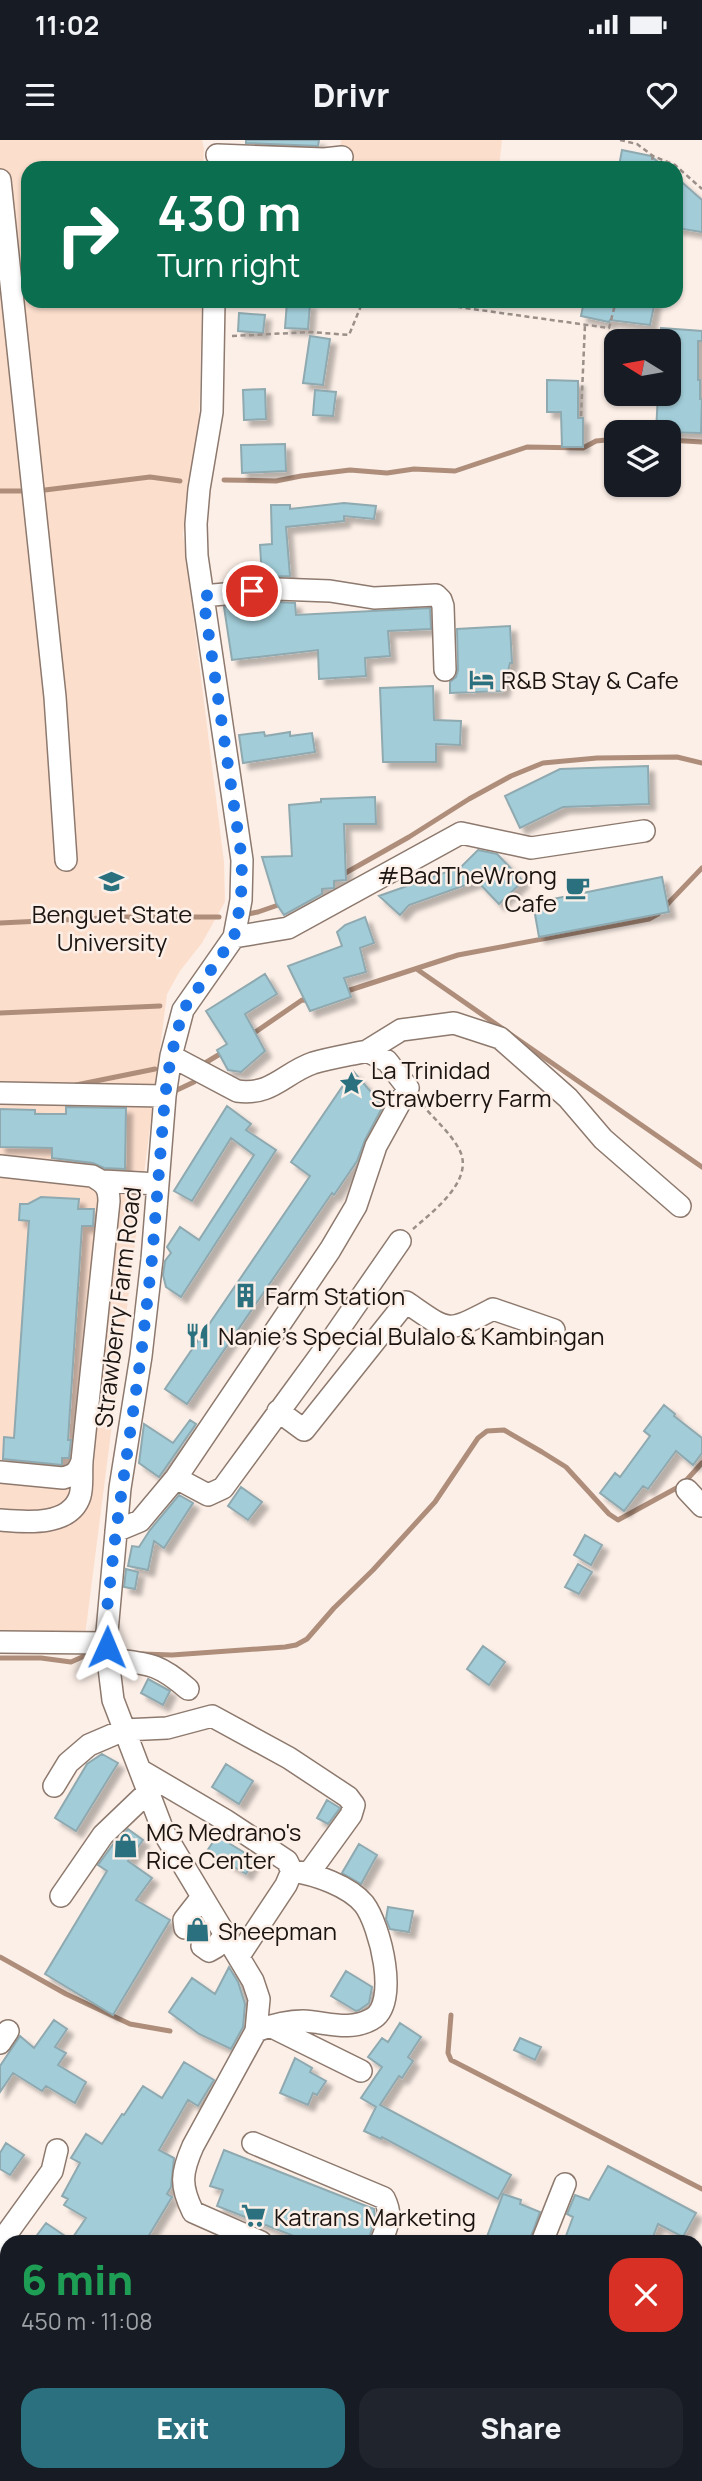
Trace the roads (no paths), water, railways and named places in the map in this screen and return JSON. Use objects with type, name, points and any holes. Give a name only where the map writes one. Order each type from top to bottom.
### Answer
[{"type":"street","points":[[216,154],[324,159],[342,157]]},
{"type":"street","points":[[0,180],[55,697],[65,860]]},
{"type":"street","name":"Strawberry Farm Road","points":[[214,308],[212,412],[200,479],[196,524],[203,596],[242,860],[241,900],[234,937],[183,1010],[171,1056],[141,1356],[116,1531],[107,1651],[113,1700],[164,1833],[239,1956],[253,1981],[258,1999],[263,2028],[193,2146],[183,2174],[184,2193],[193,2212],[245,2235]]},
{"type":"street","points":[[203,596],[276,589],[330,591],[374,598],[436,595],[443,606],[445,670]]},
{"type":"street","points":[[234,937],[288,928],[461,833],[531,848],[644,831]]},
{"type":"street","points":[[171,1056],[237,1091],[248,1093],[278,1083],[312,1064],[367,1051],[401,1030],[454,1023],[500,1038],[568,1098],[603,1139],[680,1206]]},
{"type":"street","points":[[116,1531],[140,1521],[176,1478],[330,1250],[356,1206],[376,1146],[408,1088],[387,1061],[367,1051]]},
{"type":"street","points":[[0,1093],[165,1096]]},
{"type":"street","points":[[0,1166],[92,1176],[103,1181],[158,1184]]},
{"type":"street","points":[[0,1520],[47,1520],[68,1512],[79,1497],[110,1201],[109,1190],[103,1181]]},
{"type":"street","points":[[176,1478],[208,1495],[223,1488],[400,1241]]},
{"type":"street","points":[[278,1411],[304,1430],[406,1302],[443,1327],[460,1326],[493,1309],[554,1330]]},
{"type":"street","points":[[0,1472],[63,1478],[73,1476],[82,1461]]},
{"type":"street","points":[[687,1490],[702,1506]]},
{"type":"street","points":[[0,1642],[107,1651],[155,1666],[188,1689]]},
{"type":"street","points":[[54,1786],[68,1763],[89,1745],[124,1730],[167,1728],[212,1716],[289,1758],[348,1797],[354,1805],[351,1815],[286,1885],[239,1956]]},
{"type":"street","points":[[140,1770],[225,1820],[300,1872],[320,1877],[355,1896],[365,1906],[381,1943],[386,1982],[384,2005],[373,2019],[347,2026],[304,2021],[280,2022],[263,2028]]},
{"type":"street","points":[[61,1896],[103,1835],[149,1791]]},
{"type":"street","points":[[186,1928],[184,1920],[202,1897]]},
{"type":"street","points":[[202,1946],[209,1951],[216,1947],[225,1934]]},
{"type":"street","points":[[263,2028],[361,2071]]},
{"type":"street","points":[[253,2143],[384,2198],[390,2209],[389,2224],[384,2235]]},
{"type":"street","points":[[6,2235],[52,2171],[57,2150]]},
{"type":"street","points":[[545,2235],[565,2184]]},
{"type":"waterway","points":[[224,480],[276,481],[350,470],[387,473],[414,469],[455,471],[527,447],[583,448],[604,440]]},
{"type":"waterway","points":[[681,441],[702,442]]},
{"type":"waterway","points":[[45,490],[150,477],[180,481]]},
{"type":"waterway","points":[[0,491],[28,491]]},
{"type":"waterway","points":[[340,876],[469,799],[511,776],[543,763],[597,758],[677,757],[702,763]]},
{"type":"waterway","points":[[344,992],[458,955],[649,919],[658,914],[702,868]]},
{"type":"waterway","points":[[243,915],[284,903]]},
{"type":"waterway","points":[[0,923],[124,917],[219,917]]},
{"type":"waterway","points":[[418,970],[702,1167]]},
{"type":"waterway","points":[[251,1035],[302,1000],[311,1001]]},
{"type":"waterway","points":[[0,1013],[160,1006]]},
{"type":"waterway","points":[[200,1066],[225,1051]]},
{"type":"waterway","points":[[76,1085],[155,1069]]},
{"type":"waterway","points":[[177,1090],[194,1082]]},
{"type":"waterway","points":[[142,1654],[172,1655],[285,1647],[307,1639],[435,1502],[478,1438],[487,1431],[504,1430],[566,1467],[609,1514],[618,1520],[682,1485],[702,1463]]},
{"type":"waterway","points":[[0,1658],[41,1658],[71,1662],[89,1654]]},
{"type":"waterway","points":[[0,1957],[66,1994],[130,2024],[170,2031]]},
{"type":"waterway","points":[[451,2015],[448,2053],[451,2060],[702,2189]]},
{"type":"place","name":"R&B Stay & Cafe","points":[[481,679]]},
{"type":"place","name":"Benguet State University","points":[[112,882]]},
{"type":"place","name":"#BadTheWrong Cafe","points":[[577,888]]},
{"type":"place","name":"La Trinidad Strawberry Farm","points":[[351,1083]]},
{"type":"place","name":"Farm Station","points":[[245,1295]]},
{"type":"place","name":"Nanie's Special Bulalo & Kambingan","points":[[198,1335]]},
{"type":"place","name":"MG Medrano's Rice Center","points":[[126,1845]]},
{"type":"place","name":"Sheepman","points":[[198,1930]]},
{"type":"place","name":"Katrans Marketing","points":[[254,2216]]}]
